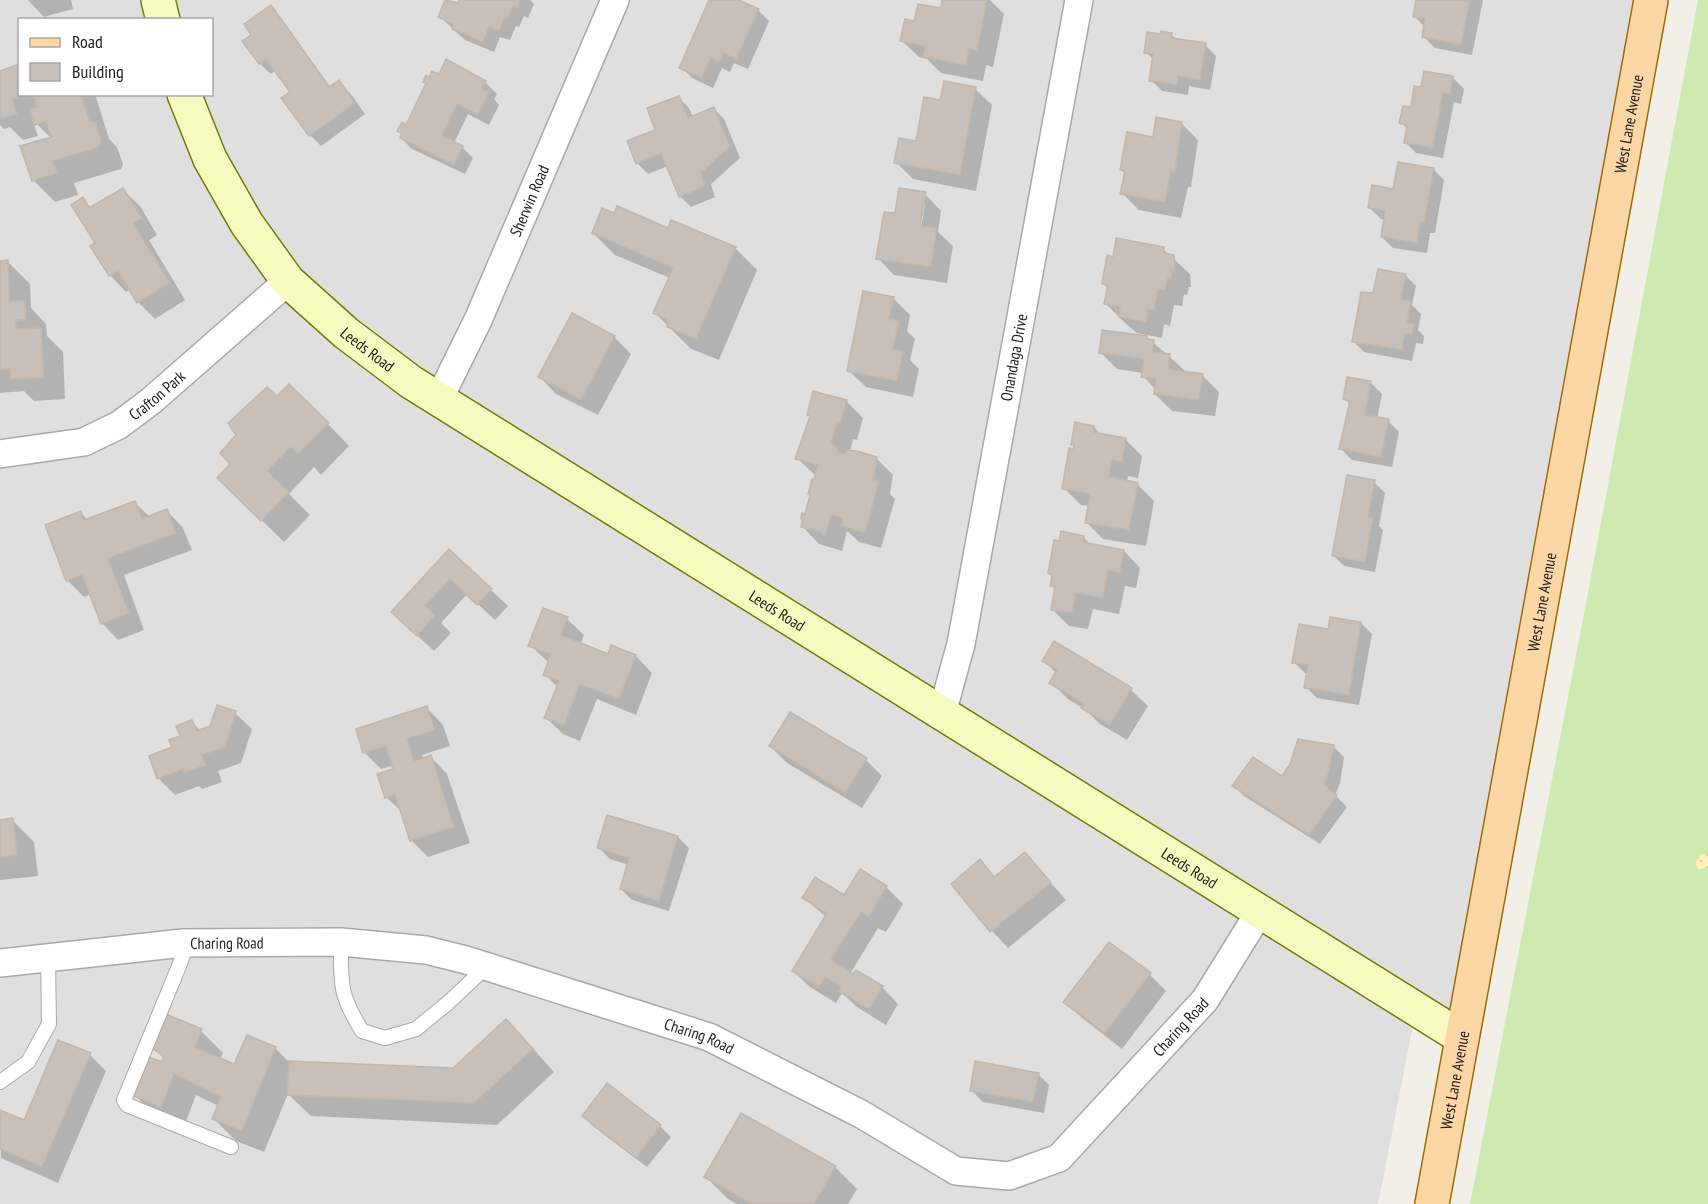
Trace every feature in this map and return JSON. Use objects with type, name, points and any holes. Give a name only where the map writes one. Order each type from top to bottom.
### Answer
[{"type":"main road","name":"West Lane Avenue","points":[[1432,1204],[1651,0]]},
{"type":"street","points":[[158,0],[162,18]]},
{"type":"street","name":"Sherwin Road","points":[[439,399],[478,321],[615,0]]},
{"type":"street","name":"Onandaga Drive","points":[[942,713],[961,644],[1078,0]]},
{"type":"street","name":"Leeds Road","points":[[185,96],[210,159],[247,224],[288,282],[346,333],[411,382],[1461,1037]]},
{"type":"street","name":"Crafton Park","points":[[0,454],[84,442],[119,425],[151,401],[288,282]]},
{"type":"street","name":"Charing Road","points":[[0,963],[183,943],[341,942],[426,950],[709,1037],[861,1114],[956,1171],[1009,1176],[1059,1158],[1205,1000],[1259,913]]},
{"type":"lane","points":[[341,942],[341,986],[347,1007],[362,1031],[385,1038],[416,1029],[486,967]]},
{"type":"lane","points":[[183,943],[183,955],[179,966],[124,1100],[127,1105],[231,1148]]},
{"type":"lane","points":[[0,1082],[28,1062],[49,1024],[48,958]]},
{"type":"shaded area","points":[[0,0],[1651,0],[1461,1037],[1416,1010],[1378,1204],[0,1204]]},
{"type":"green space","points":[[1698,0],[1708,0],[1708,1204],[1470,1204],[1584,614]]},
{"type":"sand","points":[[1701,854],[1708,854],[1708,868],[1699,870],[1695,864]]},
{"type":"building","points":[[445,0],[458,3],[459,0],[520,0],[517,8],[513,6],[508,18],[505,16],[499,31],[489,27],[483,42],[452,29],[454,24],[438,17]]},
{"type":"building","points":[[709,0],[739,0],[759,9],[736,59],[723,53],[719,62],[711,58],[702,78],[679,68]]},
{"type":"building","points":[[942,0],[987,0],[977,51],[969,49],[966,65],[923,57],[925,46],[900,41],[905,19],[914,21],[918,4],[941,8]]},
{"type":"building","points":[[1416,0],[1470,0],[1461,45],[1422,37],[1425,19],[1413,17]]},
{"type":"building","points":[[271,5],[329,87],[339,80],[355,103],[309,136],[281,98],[290,92],[266,59],[259,64],[242,41],[251,35],[244,24]]},
{"type":"building","points":[[1161,31],[1172,33],[1171,38],[1206,43],[1200,80],[1178,76],[1177,85],[1149,81],[1153,54],[1144,53],[1147,32],[1161,34]]},
{"type":"building","points":[[446,59],[486,81],[482,89],[489,92],[478,115],[457,104],[442,135],[463,146],[454,165],[400,138],[402,133],[397,131],[402,122],[406,125],[426,83],[423,82],[426,75],[429,77],[432,71],[439,74]]},
{"type":"building","points":[[18,65],[18,96],[20,96],[12,99],[17,114],[0,119],[0,71]]},
{"type":"building","points":[[1424,71],[1453,76],[1450,94],[1443,92],[1433,148],[1404,143],[1407,125],[1399,123],[1403,106],[1411,107],[1414,86],[1421,87]]},
{"type":"building","points":[[944,81],[976,87],[960,175],[894,163],[899,138],[916,141],[924,97],[940,100]]},
{"type":"building","points":[[34,96],[82,96],[89,120],[96,123],[101,141],[99,147],[53,161],[57,173],[32,181],[20,146],[51,137],[46,121],[35,125],[30,109],[37,107]]},
{"type":"building","points":[[679,96],[688,118],[714,107],[730,146],[701,173],[705,186],[679,197],[661,153],[636,164],[627,141],[655,130],[647,108]]},
{"type":"building","points":[[1156,117],[1182,122],[1175,172],[1171,171],[1165,202],[1120,194],[1125,171],[1120,170],[1127,132],[1153,137]]},
{"type":"building","points":[[1398,162],[1434,168],[1424,223],[1420,222],[1417,243],[1381,237],[1385,211],[1368,208],[1372,185],[1393,189]]},
{"type":"building","points":[[123,188],[142,218],[133,223],[170,283],[137,303],[118,271],[109,276],[90,246],[95,243],[71,205],[83,197],[89,208]]},
{"type":"building","points":[[899,188],[926,192],[920,226],[937,228],[931,267],[876,259],[884,212],[895,213]]},
{"type":"building","points":[[617,206],[668,228],[671,220],[736,247],[696,339],[667,327],[667,319],[653,313],[673,268],[592,233],[602,208],[614,213]]},
{"type":"building","points":[[1116,238],[1164,247],[1163,253],[1174,255],[1175,272],[1172,271],[1171,279],[1168,278],[1165,290],[1158,289],[1154,310],[1148,309],[1146,322],[1119,317],[1120,307],[1104,304],[1108,285],[1102,284],[1107,255],[1113,257]]},
{"type":"building","points":[[8,260],[10,301],[25,300],[26,320],[16,320],[16,329],[41,328],[44,378],[10,379],[10,369],[0,370],[0,261]]},
{"type":"building","points":[[1378,269],[1406,274],[1401,299],[1411,301],[1407,323],[1414,324],[1412,334],[1405,333],[1402,350],[1352,342],[1361,292],[1373,293]]},
{"type":"building","points":[[863,291],[894,297],[889,319],[899,321],[893,349],[903,351],[897,381],[847,371]]},
{"type":"building","points":[[572,313],[615,336],[581,400],[538,377]]},
{"type":"building","points":[[1102,330],[1147,336],[1147,339],[1154,340],[1152,352],[1170,354],[1168,369],[1203,374],[1199,400],[1154,394],[1156,379],[1141,377],[1144,359],[1099,353]]},
{"type":"building","points":[[1347,377],[1371,381],[1365,415],[1389,419],[1381,457],[1339,449],[1350,401],[1343,399]]},
{"type":"building","points":[[289,384],[329,423],[298,454],[291,447],[267,471],[289,492],[261,521],[217,478],[230,464],[220,453],[236,435],[228,423],[267,387],[277,396]]},
{"type":"building","points":[[813,391],[847,400],[840,424],[837,423],[831,443],[836,446],[838,452],[845,454],[846,450],[857,451],[877,457],[873,479],[879,481],[865,533],[841,526],[843,518],[831,515],[825,536],[820,532],[801,527],[802,513],[805,514],[810,495],[808,494],[818,465],[795,459],[810,416],[807,415]]},
{"type":"building","points":[[1075,422],[1094,426],[1093,432],[1126,438],[1122,462],[1112,460],[1109,476],[1138,483],[1129,530],[1085,523],[1090,494],[1062,489],[1069,448],[1073,449],[1074,445],[1071,445]]},
{"type":"building","points":[[1347,475],[1375,480],[1368,517],[1373,518],[1365,562],[1332,556]]},
{"type":"building","points":[[135,501],[142,519],[167,509],[176,533],[108,558],[129,613],[101,624],[82,575],[66,581],[45,525],[81,511],[84,520]]},
{"type":"building","points":[[1061,531],[1084,536],[1083,542],[1124,550],[1120,573],[1108,570],[1103,598],[1076,593],[1072,613],[1051,610],[1055,586],[1050,586],[1052,575],[1048,573],[1054,540],[1059,541]]},
{"type":"building","points":[[449,549],[492,589],[477,605],[450,579],[425,606],[435,615],[417,636],[391,612]]},
{"type":"building","points":[[543,608],[568,617],[561,635],[608,654],[611,645],[636,655],[619,699],[580,684],[564,725],[544,718],[559,681],[543,675],[551,654],[528,646]]},
{"type":"building","points":[[1330,617],[1361,622],[1349,695],[1304,688],[1308,665],[1292,663],[1299,624],[1328,629]]},
{"type":"building","points":[[1054,641],[1132,688],[1110,725],[1081,708],[1084,704],[1049,683],[1057,670],[1042,661]]},
{"type":"building","points":[[217,705],[236,711],[225,747],[202,755],[206,765],[184,773],[183,769],[157,779],[149,756],[172,747],[169,740],[180,736],[176,726],[192,720],[196,731],[210,726]]},
{"type":"building","points":[[427,706],[435,730],[407,739],[414,761],[431,755],[454,827],[410,841],[395,795],[385,798],[377,774],[393,769],[386,746],[363,753],[356,729]]},
{"type":"building","points":[[790,712],[867,758],[845,793],[769,746]]},
{"type":"building","points":[[1298,739],[1334,745],[1324,785],[1337,795],[1309,835],[1232,786],[1253,757],[1282,776],[1290,764]]},
{"type":"building","points":[[607,815],[678,836],[659,901],[620,889],[629,858],[597,848]]},
{"type":"building","points":[[13,818],[17,855],[0,857],[0,820]]},
{"type":"building","points":[[1025,852],[1051,883],[990,932],[951,884],[980,859],[994,877]]},
{"type":"building","points":[[860,869],[887,886],[869,917],[861,912],[831,960],[853,974],[856,970],[883,986],[869,1009],[838,991],[841,986],[825,977],[819,987],[792,971],[827,913],[802,898],[815,877],[844,895]]},
{"type":"building","points":[[1109,942],[1151,973],[1105,1033],[1063,1002]]},
{"type":"building","points":[[166,1014],[202,1029],[195,1047],[234,1064],[247,1035],[276,1047],[242,1131],[212,1119],[221,1097],[174,1074],[161,1108],[132,1095],[149,1057],[162,1062],[163,1056],[152,1048]]},
{"type":"building","points":[[506,1019],[533,1049],[474,1103],[287,1095],[289,1061],[453,1068]]},
{"type":"building","points":[[58,1040],[91,1053],[42,1167],[0,1149],[0,1110],[24,1120]]},
{"type":"building","points":[[975,1061],[1039,1073],[1033,1102],[970,1091]]},
{"type":"building","points":[[607,1083],[661,1125],[636,1158],[582,1116]]},
{"type":"building","points":[[741,1113],[836,1166],[814,1204],[752,1204],[704,1177]]}]
